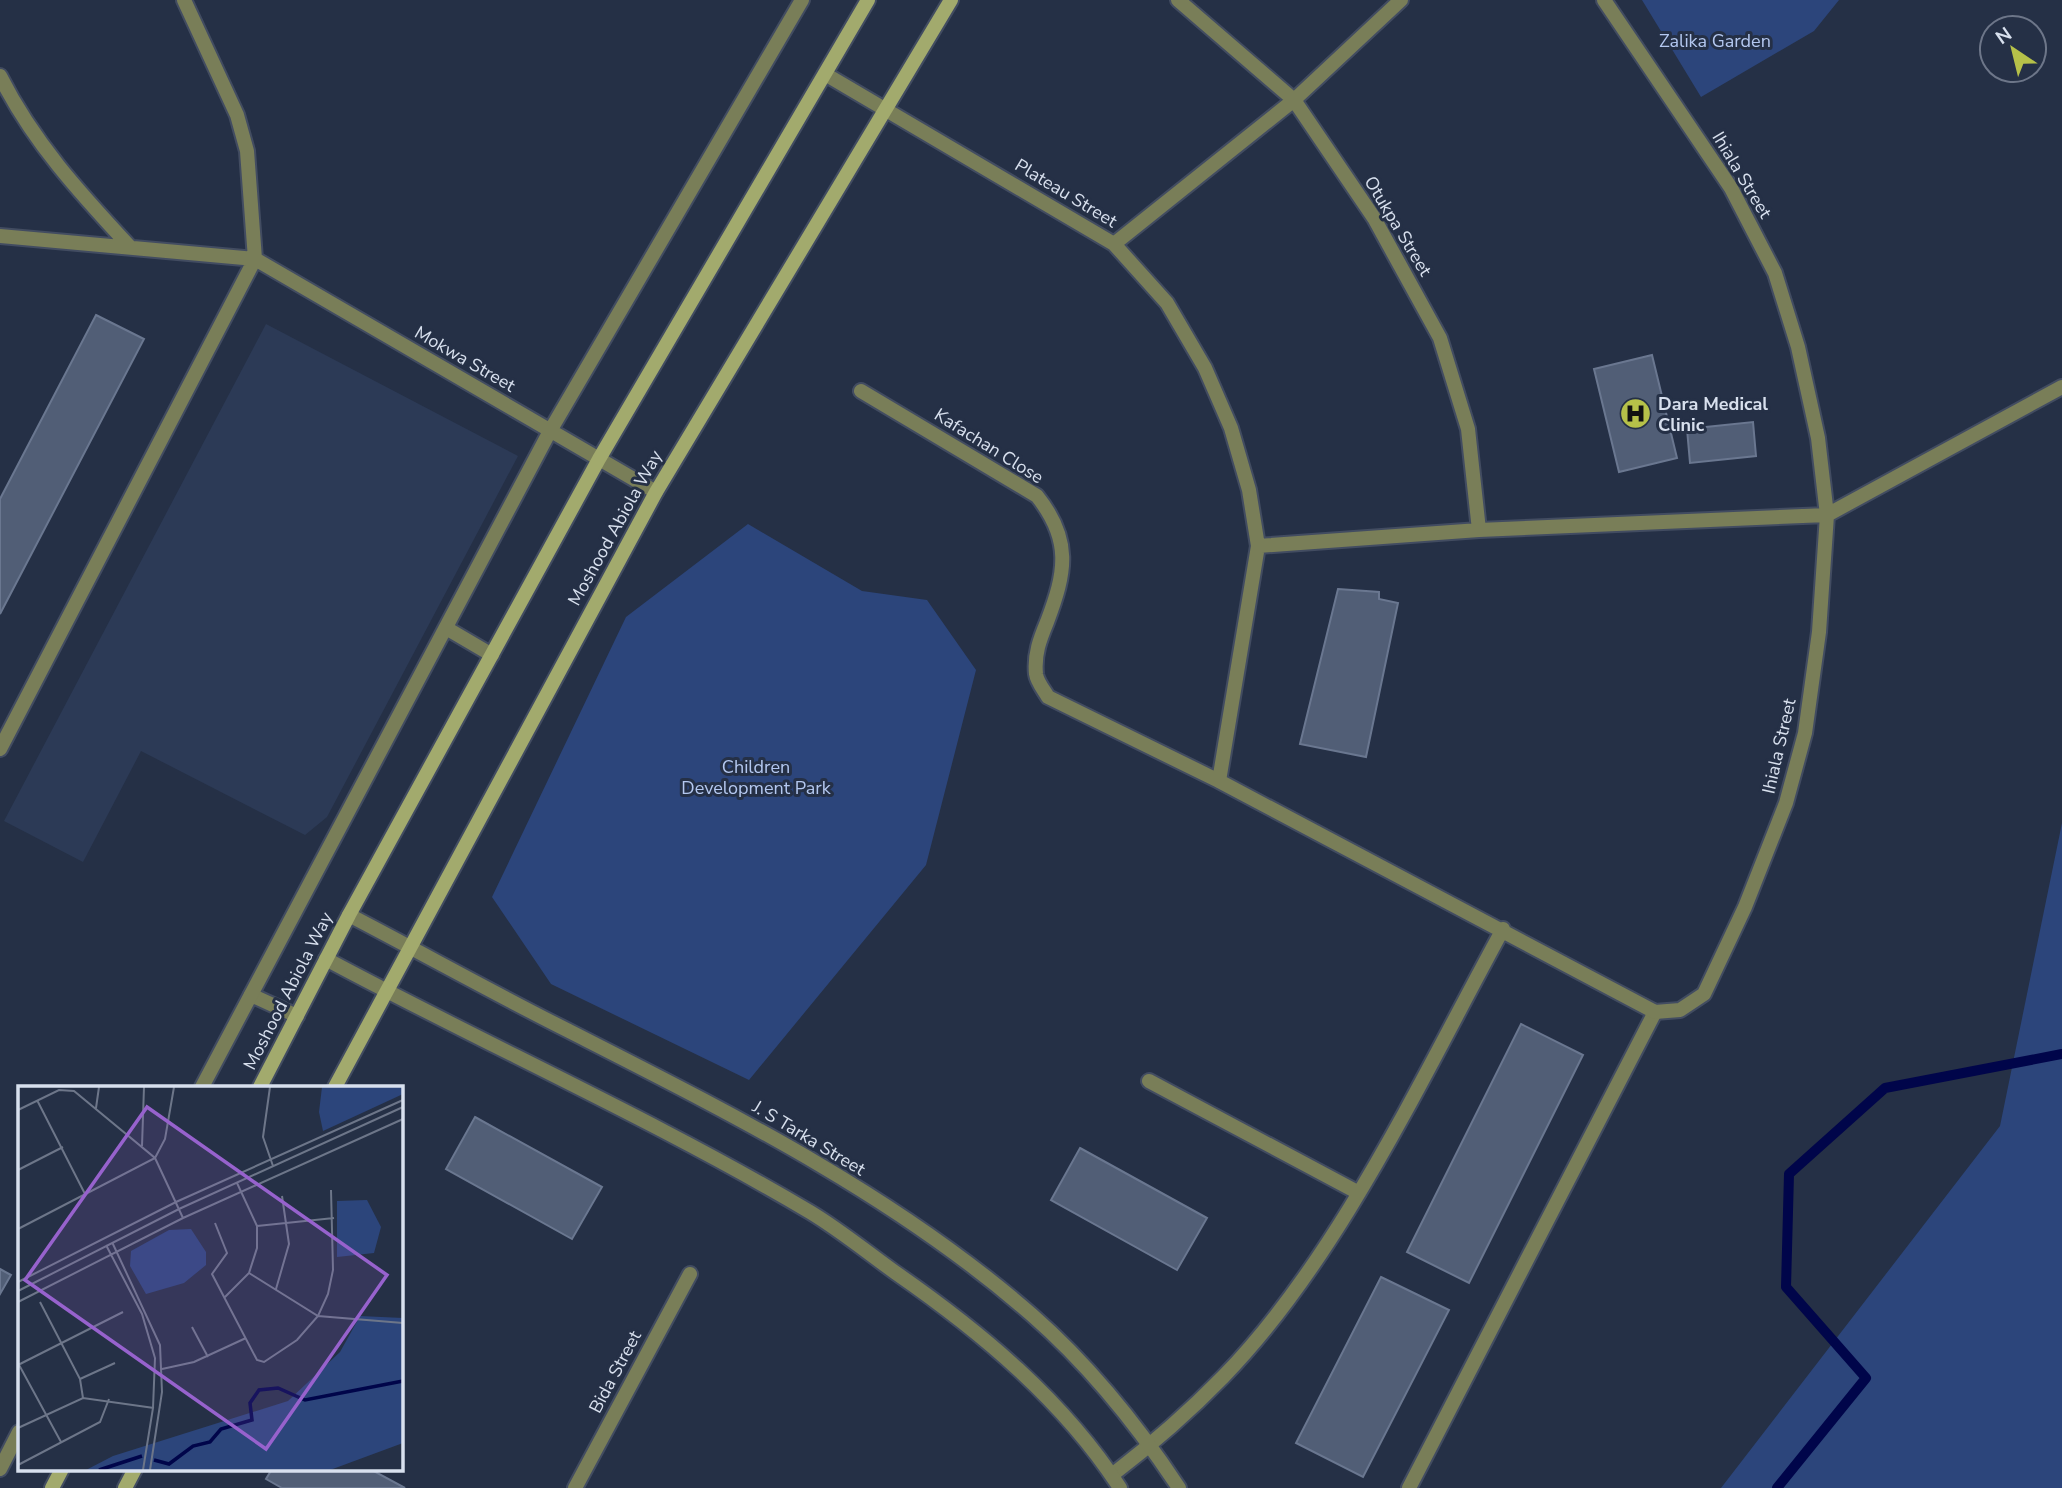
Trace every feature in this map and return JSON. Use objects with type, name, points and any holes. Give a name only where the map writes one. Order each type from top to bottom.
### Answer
[{"type":"main road","name":"Moshood Abiola Way","points":[[261,1086],[349,915],[598,459],[868,0]]},
{"type":"main road","name":"Moshood Abiola Way","points":[[336,1086],[656,492],[951,0]]},
{"type":"main road","points":[[52,1488],[61,1470]]},
{"type":"main road","points":[[125,1488],[134,1470]]},
{"type":"street","points":[[0,749],[256,259],[252,189],[240,127],[184,0]]},
{"type":"street","points":[[203,1086],[550,431],[802,0]]},
{"type":"street","name":"Otukpa Street","points":[[1178,0],[1294,100],[1374,218],[1440,338],[1468,429],[1479,530]]},
{"type":"street","points":[[1114,244],[1294,100],[1401,0]]},
{"type":"street","name":"Ihiala Street","points":[[1604,0],[1731,188],[1775,273],[1798,347],[1818,438],[1827,515],[1819,632],[1805,733],[1786,803],[1745,908],[1704,994],[1680,1010],[1655,1012]]},
{"type":"street","name":"Plateau Street","points":[[825,74],[1114,244],[1167,303],[1205,368],[1231,429],[1249,490],[1258,546],[1219,780]]},
{"type":"street","points":[[0,76],[27,127],[55,164],[130,247]]},
{"type":"street","points":[[0,236],[256,259]]},
{"type":"street","name":"Mokwa Street","points":[[256,259],[656,492]]},
{"type":"street","points":[[1258,546],[1479,530],[1827,515],[2062,387]]},
{"type":"street","name":"Kafachan Close","points":[[861,391],[1037,496],[1055,519],[1063,546],[1060,588],[1036,651],[1036,677],[1048,697],[1219,780]]},
{"type":"street","points":[[446,628],[492,655]]},
{"type":"street","points":[[1219,780],[1655,1012],[1409,1488]]},
{"type":"street","name":"J. S Tarka Street","points":[[349,915],[510,1002],[729,1112],[835,1173],[964,1260],[1034,1316],[1097,1382],[1151,1445],[1179,1488]]},
{"type":"street","points":[[1112,1475],[1151,1445],[1224,1376],[1265,1328],[1359,1193],[1503,929]]},
{"type":"street","points":[[326,959],[707,1155],[812,1213],[939,1302],[1002,1355],[1059,1410],[1120,1488]]},
{"type":"street","points":[[251,995],[297,1016]]},
{"type":"street","points":[[1149,1081],[1359,1193]]},
{"type":"street","name":"Bida Street","points":[[575,1488],[690,1274]]},
{"type":"street","points":[[0,1469],[18,1434]]},
{"type":"shaded area","points":[[266,324],[518,456],[327,817],[305,835],[141,751],[83,862],[4,821]]},
{"type":"green space","name":"Zalika Garden","points":[[1642,0],[1839,0],[1814,31],[1701,97]]},
{"type":"green space","name":"Children Development Park","points":[[748,524],[862,591],[927,600],[976,670],[926,865],[749,1080],[551,984],[492,897],[626,617]]},
{"type":"green space","points":[[2062,823],[2062,1488],[1721,1488],[2000,1126]]},
{"type":"building","points":[[96,315],[144,339],[0,614],[0,499]]},
{"type":"building","name":"Dara Medical Clinic","points":[[1652,355],[1677,458],[1619,472],[1594,369]]},
{"type":"building","points":[[1753,422],[1756,456],[1690,463],[1687,429]]},
{"type":"building","points":[[1338,589],[1379,592],[1379,599],[1398,603],[1366,757],[1300,744]]},
{"type":"building","points":[[1521,1024],[1583,1055],[1469,1283],[1407,1252]]},
{"type":"building","points":[[475,1117],[602,1187],[572,1239],[446,1169]]},
{"type":"building","points":[[1080,1148],[1207,1218],[1177,1270],[1051,1200]]},
{"type":"building","points":[[0,1269],[11,1275],[0,1294]]},
{"type":"building","points":[[1381,1277],[1449,1310],[1363,1477],[1296,1443]]},
{"type":"building","points":[[271,1470],[372,1470],[405,1488],[282,1488],[266,1479]]},
{"type":"waterway","points":[[1777,1488],[1866,1378],[1786,1287],[1789,1174],[1885,1088],[2062,1054]]},
{"type":"place","name":"Dara Medical Clinic","points":[[1635,414]]}]
